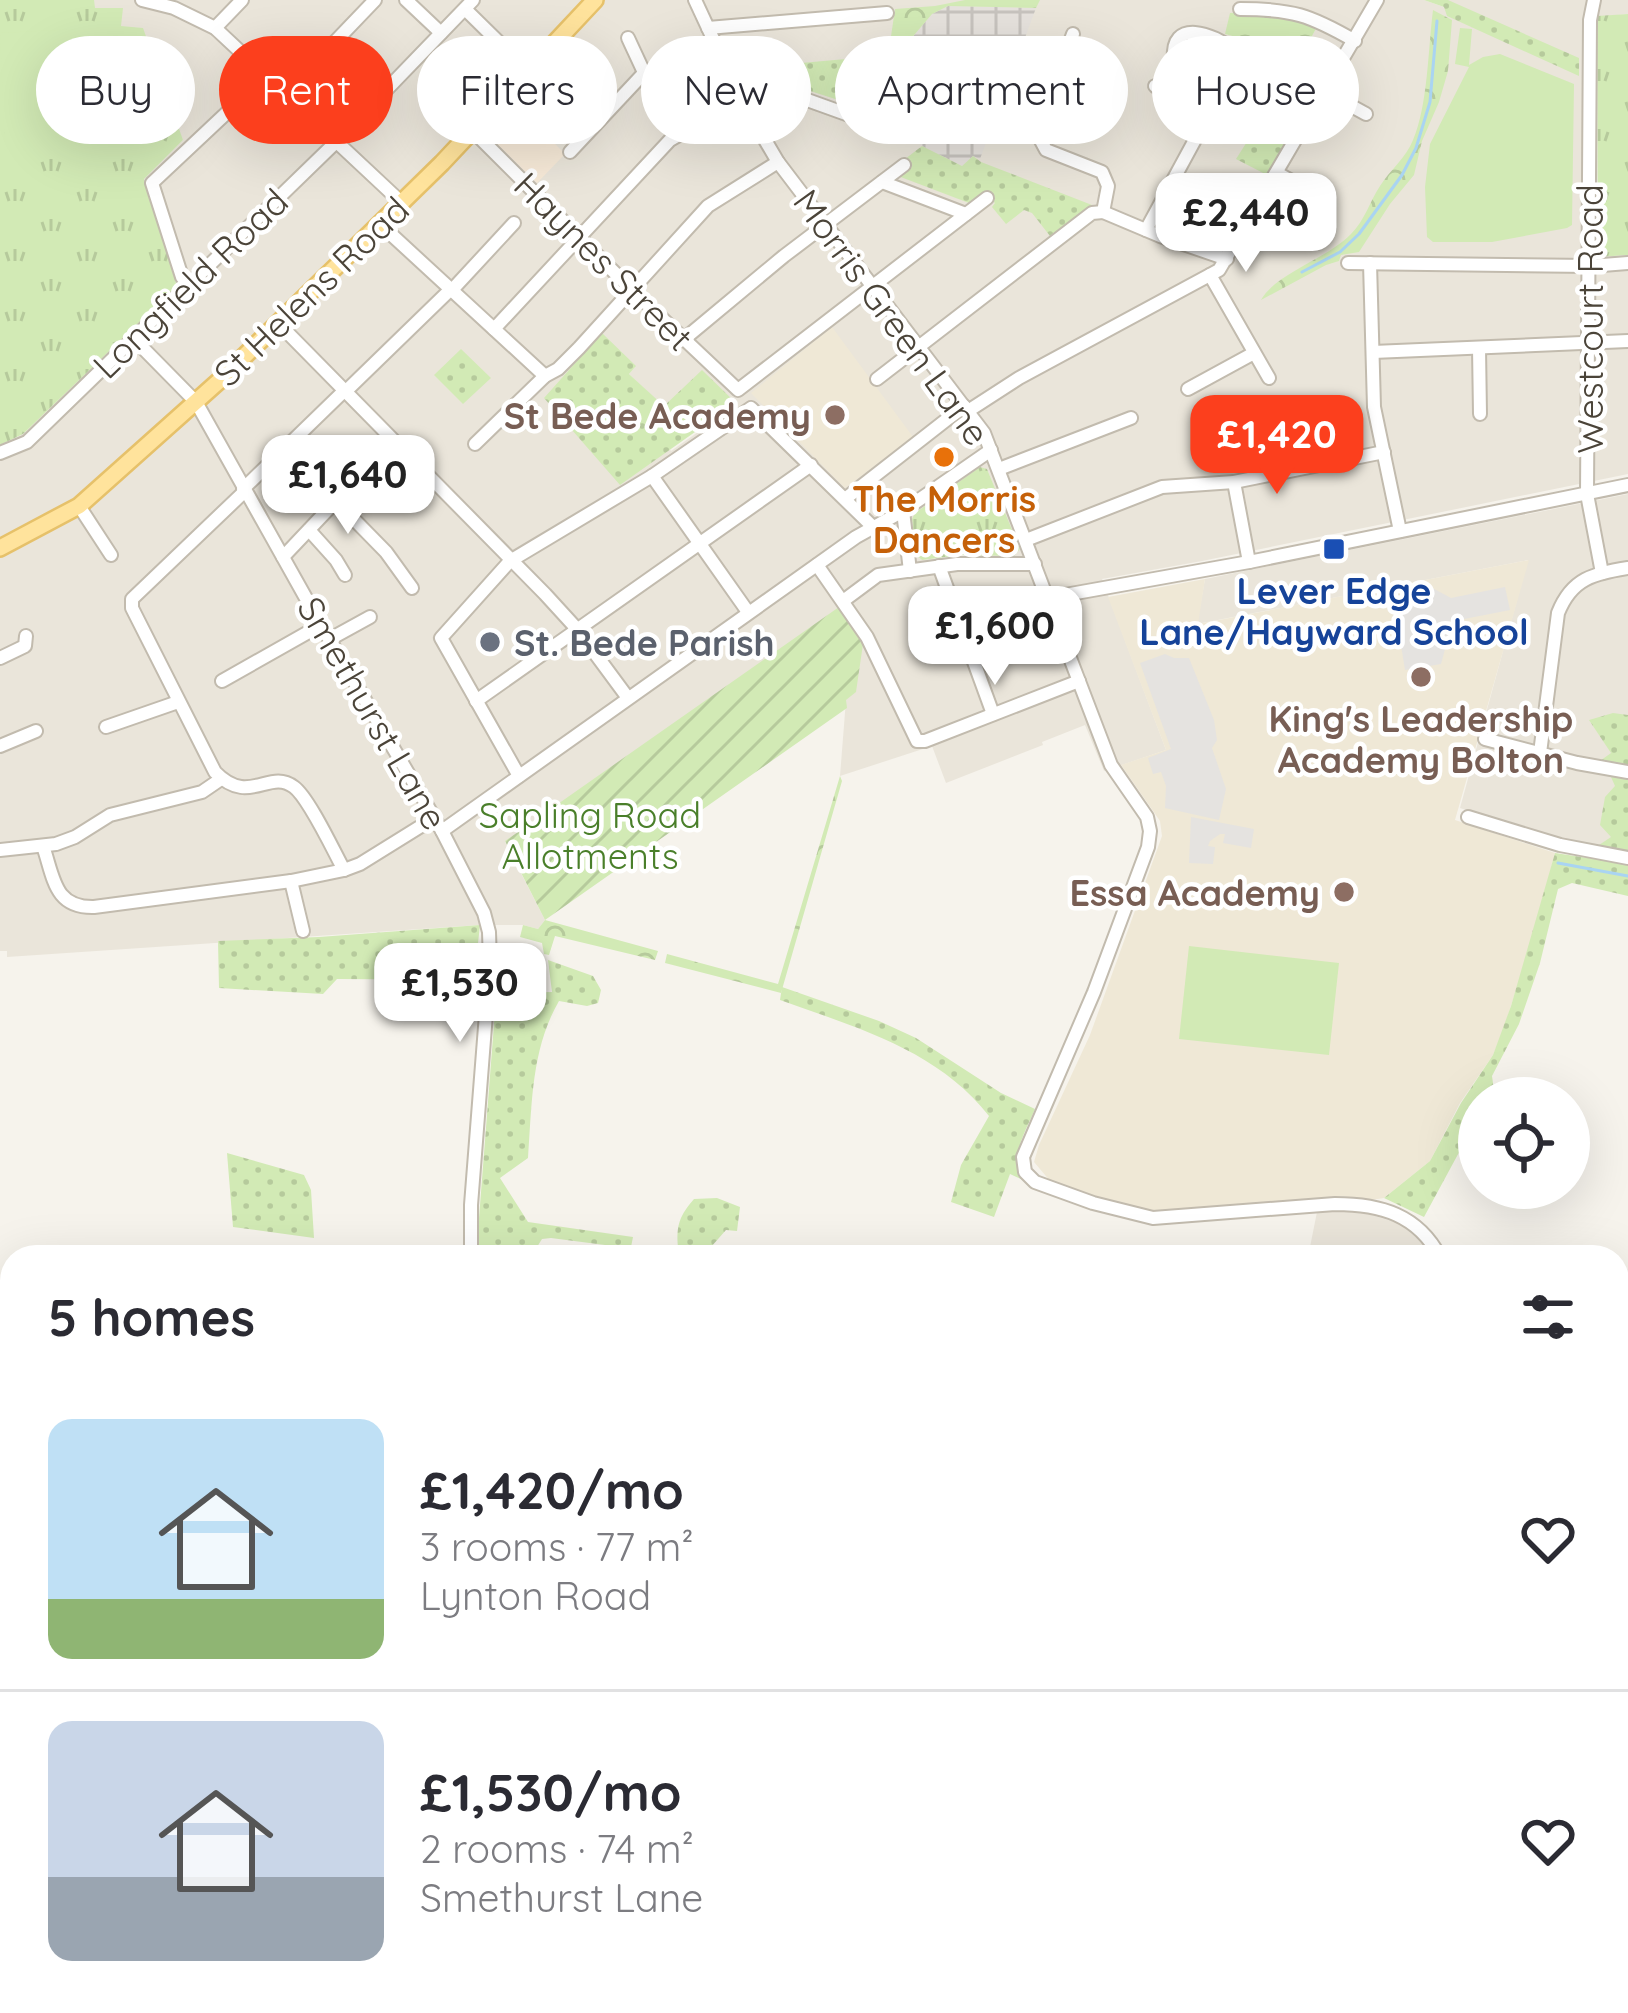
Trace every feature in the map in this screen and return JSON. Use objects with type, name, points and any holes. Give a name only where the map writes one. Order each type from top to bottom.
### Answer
[{"type":"main road","name":"St Helens Road","points":[[561,36],[595,0]]},
{"type":"main road","name":"St Helens Road","points":[[0,548],[79,506],[279,325],[459,144]]},
{"type":"street","points":[[142,0],[174,8],[224,36]]},
{"type":"street","points":[[215,28],[242,0]]},
{"type":"street","points":[[341,36],[375,0]]},
{"type":"street","points":[[406,0],[441,33]]},
{"type":"street","name":"Morris Green Lane","points":[[695,0],[712,36]]},
{"type":"street","points":[[1357,36],[1377,0]]},
{"type":"street","name":"Westcourt Road","points":[[1594,0],[1590,20],[1587,494],[1602,573]]},
{"type":"street","points":[[469,4],[497,36]]},
{"type":"street","name":"Longfield Road","points":[[393,83],[469,4]]},
{"type":"street","points":[[1240,9],[1296,13],[1345,36]]},
{"type":"street","points":[[708,28],[887,13]]},
{"type":"street","points":[[1073,34],[1071,52],[1035,144],[1102,172],[1108,186],[1103,212]]},
{"type":"street","points":[[628,38],[641,66]]},
{"type":"street","points":[[570,152],[641,76]]},
{"type":"street","points":[[1359,110],[1366,114]]},
{"type":"street","points":[[188,285],[152,183],[219,120]]},
{"type":"street","name":"Longfield Road","points":[[0,453],[27,442],[334,144]]},
{"type":"street","points":[[338,144],[402,203]]},
{"type":"street","name":"Haynes Street","points":[[486,144],[738,390],[871,286]]},
{"type":"street","points":[[494,329],[667,144]]},
{"type":"street","name":"Morris Green Lane","points":[[767,144],[824,226],[984,433],[1117,776],[1147,817],[1150,840],[1094,992],[1023,1156],[1025,1172],[1035,1182],[1093,1203],[1153,1218],[1335,1204],[1365,1206],[1415,1223],[1433,1245]]},
{"type":"street","points":[[1146,230],[1193,144]]},
{"type":"street","points":[[844,499],[966,409],[1219,269],[1294,144]]},
{"type":"street","points":[[476,444],[579,348],[708,206],[778,162]]},
{"type":"street","points":[[683,340],[904,165]]},
{"type":"street","points":[[1277,173],[1319,196]]},
{"type":"street","points":[[882,182],[966,214]]},
{"type":"street","points":[[871,286],[987,198]]},
{"type":"street","points":[[877,379],[1092,213],[1103,212],[1227,260]]},
{"type":"street","points":[[344,870],[294,787],[279,782],[244,788],[214,772],[131,601],[514,223]]},
{"type":"street","points":[[381,225],[544,376]]},
{"type":"street","points":[[1348,263],[1628,263]]},
{"type":"street","points":[[1370,263],[1374,406],[1400,532]]},
{"type":"street","points":[[1210,274],[1269,379]]},
{"type":"street","points":[[279,325],[578,629],[628,698]]},
{"type":"street","name":"Smethurst Lane","points":[[133,338],[196,402],[480,903],[490,946],[471,1245]]},
{"type":"street","points":[[1373,352],[1628,340]]},
{"type":"street","points":[[1479,348],[1480,414]]},
{"type":"street","points":[[1187,386],[1254,352]]},
{"type":"street","points":[[519,776],[441,638],[510,560],[652,476],[751,408],[873,527]]},
{"type":"street","points":[[999,469],[1131,418]]},
{"type":"street","points":[[43,847],[58,891],[81,907],[291,881],[360,864],[519,776],[748,612],[991,450]]},
{"type":"street","points":[[1026,540],[1162,487],[1234,482],[1384,452]]},
{"type":"street","points":[[476,701],[811,465]]},
{"type":"street","points":[[652,476],[748,612]]},
{"type":"street","points":[[1234,482],[1249,562]]},
{"type":"street","points":[[1048,598],[1628,485]]},
{"type":"street","points":[[283,557],[336,501],[386,552],[412,588]]},
{"type":"street","points":[[79,506],[111,555]]},
{"type":"street","points":[[903,511],[910,571]]},
{"type":"street","points":[[308,530],[345,575]]},
{"type":"street","points":[[843,601],[874,577],[977,562],[1035,564]]},
{"type":"street","points":[[817,565],[882,664],[917,741],[1079,681]]},
{"type":"street","points":[[939,566],[993,714]]},
{"type":"street","points":[[1540,753],[1558,613],[1565,596],[1576,584],[1628,568]]},
{"type":"street","points":[[330,639],[370,616]]},
{"type":"street","points":[[222,681],[321,625]]},
{"type":"street","points":[[0,658],[30,644]]},
{"type":"street","points":[[106,728],[178,702]]},
{"type":"street","points":[[0,746],[36,731]]},
{"type":"street","points":[[1485,739],[1628,772]]},
{"type":"street","points":[[0,850],[43,847],[75,837],[117,813],[202,792],[221,778]]},
{"type":"street","points":[[1468,817],[1560,845],[1627,858],[1628,839]]},
{"type":"street","points":[[291,881],[303,931]]},
{"type":"shaded area","points":[[94,0],[1424,0],[1444,7],[1447,0],[1628,0],[1628,14],[1597,17],[1598,257],[1628,255],[1628,474],[1102,579],[1166,750],[1104,771],[1085,725],[946,783],[932,746],[840,776],[846,700],[505,842],[545,920],[538,929],[480,925],[7,957],[7,951],[0,951],[0,445],[23,434],[177,286],[144,178],[179,144],[195,144],[195,36],[126,36],[121,26],[94,8]],"holes":[[[601,333],[635,367],[629,374],[664,407],[735,406],[671,451]],[[979,468],[987,469],[1019,550],[922,560],[916,555]]]},
{"type":"shaded area","points":[[948,6],[1036,8],[1026,36],[913,36],[932,14]]},
{"type":"shaded area","points":[[497,144],[555,144],[565,154],[537,183]]},
{"type":"shaded area","points":[[986,144],[980,159],[973,156],[962,166],[922,146]]},
{"type":"shaded area","name":"St Bede Academy","points":[[832,327],[913,437],[845,488],[751,393]]},
{"type":"shaded area","points":[[1628,494],[1628,855],[1553,839],[1460,808],[1528,560],[1197,624],[1205,579]]},
{"type":"shaded area","name":"Essa Academy","points":[[1529,560],[1455,820],[1555,853],[1493,1055],[1478,1077],[1458,1077],[1458,1107],[1430,1161],[1384,1198],[1341,1196],[1156,1213],[1051,1182],[1034,1162],[1090,1035],[1162,836],[1160,821],[1121,765],[1166,750],[1108,597],[1205,579],[1198,624]]},
{"type":"shaded area","points":[[1423,583],[1451,598],[1505,587],[1510,610],[1449,622],[1441,664],[1405,670],[1399,633],[1404,600],[1408,585]]},
{"type":"shaded area","points":[[1165,654],[1189,658],[1214,720],[1217,740],[1212,748],[1226,789],[1219,820],[1165,808],[1166,786],[1161,772],[1153,774],[1148,758],[1171,749],[1140,663]]},
{"type":"shaded area","points":[[1191,817],[1254,829],[1251,848],[1223,843],[1225,834],[1220,834],[1208,846],[1215,847],[1213,864],[1189,863]]},
{"type":"shaded area","points":[[1358,1211],[1408,1226],[1427,1245],[1310,1245],[1317,1212]]},
{"type":"green space","points":[[0,0],[94,0],[95,8],[123,8],[121,26],[143,28],[146,36],[36,36],[36,144],[179,144],[144,179],[177,286],[23,434],[0,445]]},
{"type":"green space","points":[[965,0],[1040,0],[1036,8],[948,6],[932,14],[913,36],[891,36],[895,9]]},
{"type":"green space","points":[[1424,0],[1448,0],[1579,58],[1579,76],[1447,16],[1444,7]]},
{"type":"green space","points":[[1433,10],[1452,20],[1448,71],[1414,175],[1359,252],[1341,255],[1339,261],[1261,300],[1278,282],[1351,234],[1410,146],[1425,94]]},
{"type":"green space","points":[[1273,11],[1318,25],[1312,36],[1232,36],[1225,34],[1230,13]]},
{"type":"green space","points":[[1628,14],[1628,255],[1598,257],[1597,16]]},
{"type":"green space","points":[[1460,28],[1472,29],[1469,65],[1500,54],[1574,84],[1572,225],[1567,228],[1492,242],[1433,242],[1427,237],[1425,187],[1430,144],[1469,67],[1455,64]]},
{"type":"green space","points":[[75,29],[75,36],[36,36],[36,144],[80,144],[80,148],[5,151],[0,33]]},
{"type":"green space","points":[[835,60],[835,99],[811,91],[811,62]]},
{"type":"green space","points":[[1246,144],[1285,144],[1267,175],[1236,159]]},
{"type":"green space","points":[[922,146],[962,166],[973,156],[1092,205],[1050,236],[1024,210],[1006,224],[984,192],[969,203],[898,176],[910,167],[905,159]]},
{"type":"green space","points":[[602,333],[636,366],[629,374],[664,406],[702,370],[736,403],[620,485],[544,398]]},
{"type":"green space","points":[[461,349],[491,378],[463,404],[434,375]]},
{"type":"green space","points":[[980,467],[987,469],[1020,549],[1014,556],[922,560],[916,555],[915,513]]},
{"type":"green space","name":"Sapling Road Allotments","points":[[839,607],[863,644],[856,692],[846,700],[847,708],[545,920],[505,841]]},
{"type":"green space","points":[[1613,713],[1628,715],[1628,856],[1590,851],[1611,837],[1600,825],[1605,797],[1615,786],[1607,768],[1593,766],[1611,753],[1589,720]]},
{"type":"green space","points":[[840,776],[781,993],[665,963],[667,954],[778,984]]},
{"type":"green space","points":[[1555,853],[1628,864],[1628,896],[1572,883],[1558,889],[1519,1024],[1492,1077],[1478,1077],[1493,1055]]},
{"type":"green space","points":[[545,920],[658,951],[655,960],[555,936],[549,955],[544,954],[542,943],[520,937],[523,925],[538,929]]},
{"type":"green space","points":[[480,925],[474,980],[337,979],[323,994],[219,988],[218,941]]},
{"type":"green space","points":[[1189,946],[1339,963],[1329,1055],[1179,1039]]},
{"type":"green space","points":[[548,960],[593,976],[601,990],[598,1003],[587,1006],[559,1001],[538,1058],[528,1158],[500,1178],[528,1222],[633,1237],[631,1245],[551,1238],[538,1245],[477,1245],[495,1011],[513,993],[552,992]]},
{"type":"green space","points":[[782,987],[916,1038],[1001,1093],[1035,1109],[1018,1154],[1023,1180],[1010,1174],[994,1217],[951,1202],[961,1165],[989,1116],[968,1093],[894,1043],[780,1000]]},
{"type":"green space","points":[[1458,1109],[1458,1154],[1424,1217],[1384,1198],[1430,1161]]},
{"type":"green space","points":[[227,1153],[304,1175],[311,1190],[314,1238],[233,1227]]},
{"type":"green space","points":[[717,1198],[740,1207],[737,1231],[726,1230],[713,1245],[678,1245],[680,1221],[694,1199]]},
{"type":"waterway","points":[[1302,272],[1340,252],[1359,234],[1402,175],[1430,102],[1437,21]]},
{"type":"waterway","points":[[1558,863],[1628,876]]},
{"type":"place","name":"St Bede Academy","points":[[835,415]]},
{"type":"place","name":"The Morris Dancers","points":[[944,457]]},
{"type":"place","name":"Lever Edge Lane/Hayward School","points":[[1334,549]]},
{"type":"place","name":"St. Bede Parish","points":[[490,642]]},
{"type":"place","name":"King's Leadership Academy Bolton","points":[[1421,677]]},
{"type":"place","name":"Essa Academy","points":[[1344,892]]}]
